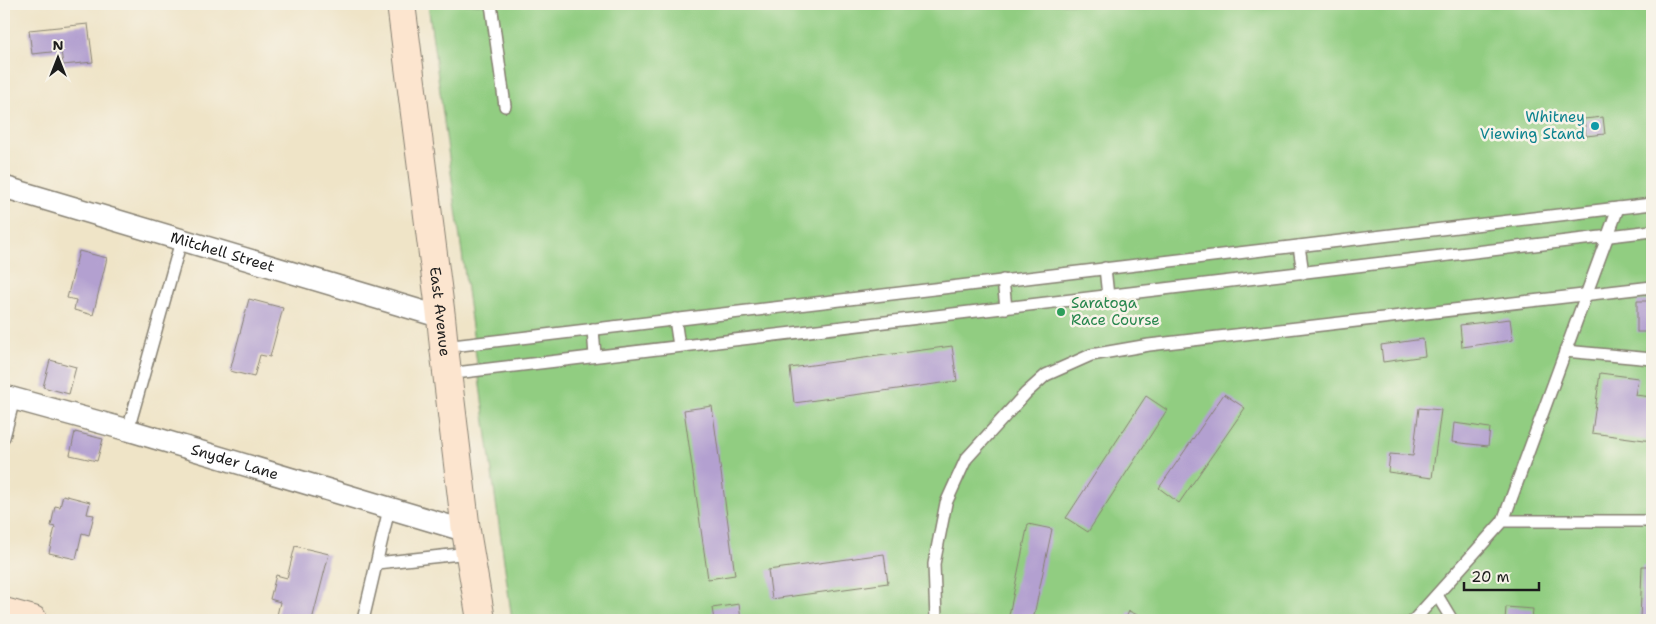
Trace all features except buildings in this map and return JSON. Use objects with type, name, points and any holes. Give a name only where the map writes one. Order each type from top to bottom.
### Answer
[{"type":"street","name":"East Avenue","points":[[401,4],[468,542],[480,620]]},
{"type":"street","name":"Mitchell Street","points":[[4,187],[180,241],[441,317]]},
{"type":"street","name":"Snyder Lane","points":[[9,397],[128,430],[389,509],[468,542]]},
{"type":"street","points":[[4,612],[33,620]]},
{"type":"lane","points":[[491,4],[505,106]]},
{"type":"lane","points":[[444,347],[1652,204]]},
{"type":"lane","points":[[1414,620],[1503,521],[1618,208]]},
{"type":"lane","points":[[447,374],[1652,231]]},
{"type":"lane","points":[[128,430],[180,241]]},
{"type":"lane","points":[[1299,246],[1303,272]]},
{"type":"lane","points":[[1105,268],[1108,296]]},
{"type":"lane","points":[[1003,280],[1006,308]]},
{"type":"lane","points":[[936,620],[934,564],[946,503],[966,459],[1026,393],[1046,375],[1090,355],[1150,345],[1652,287]]},
{"type":"lane","points":[[675,319],[679,346]]},
{"type":"lane","points":[[593,329],[595,356]]},
{"type":"lane","points":[[1565,351],[1652,359]]},
{"type":"lane","points":[[4,437],[9,397]]},
{"type":"lane","points":[[363,620],[389,509]]},
{"type":"lane","points":[[1503,521],[1652,521]]},
{"type":"lane","points":[[377,563],[468,542]]},
{"type":"lane","points":[[1437,595],[1452,620]]},
{"type":"green space","name":"Saratoga Race Course","points":[[428,4],[1652,4],[1652,620],[512,620]]},
{"type":"place","name":"Whitney Viewing Stand","points":[[1595,126]]},
{"type":"place","name":"Saratoga Race Course","points":[[1061,312]]}]
